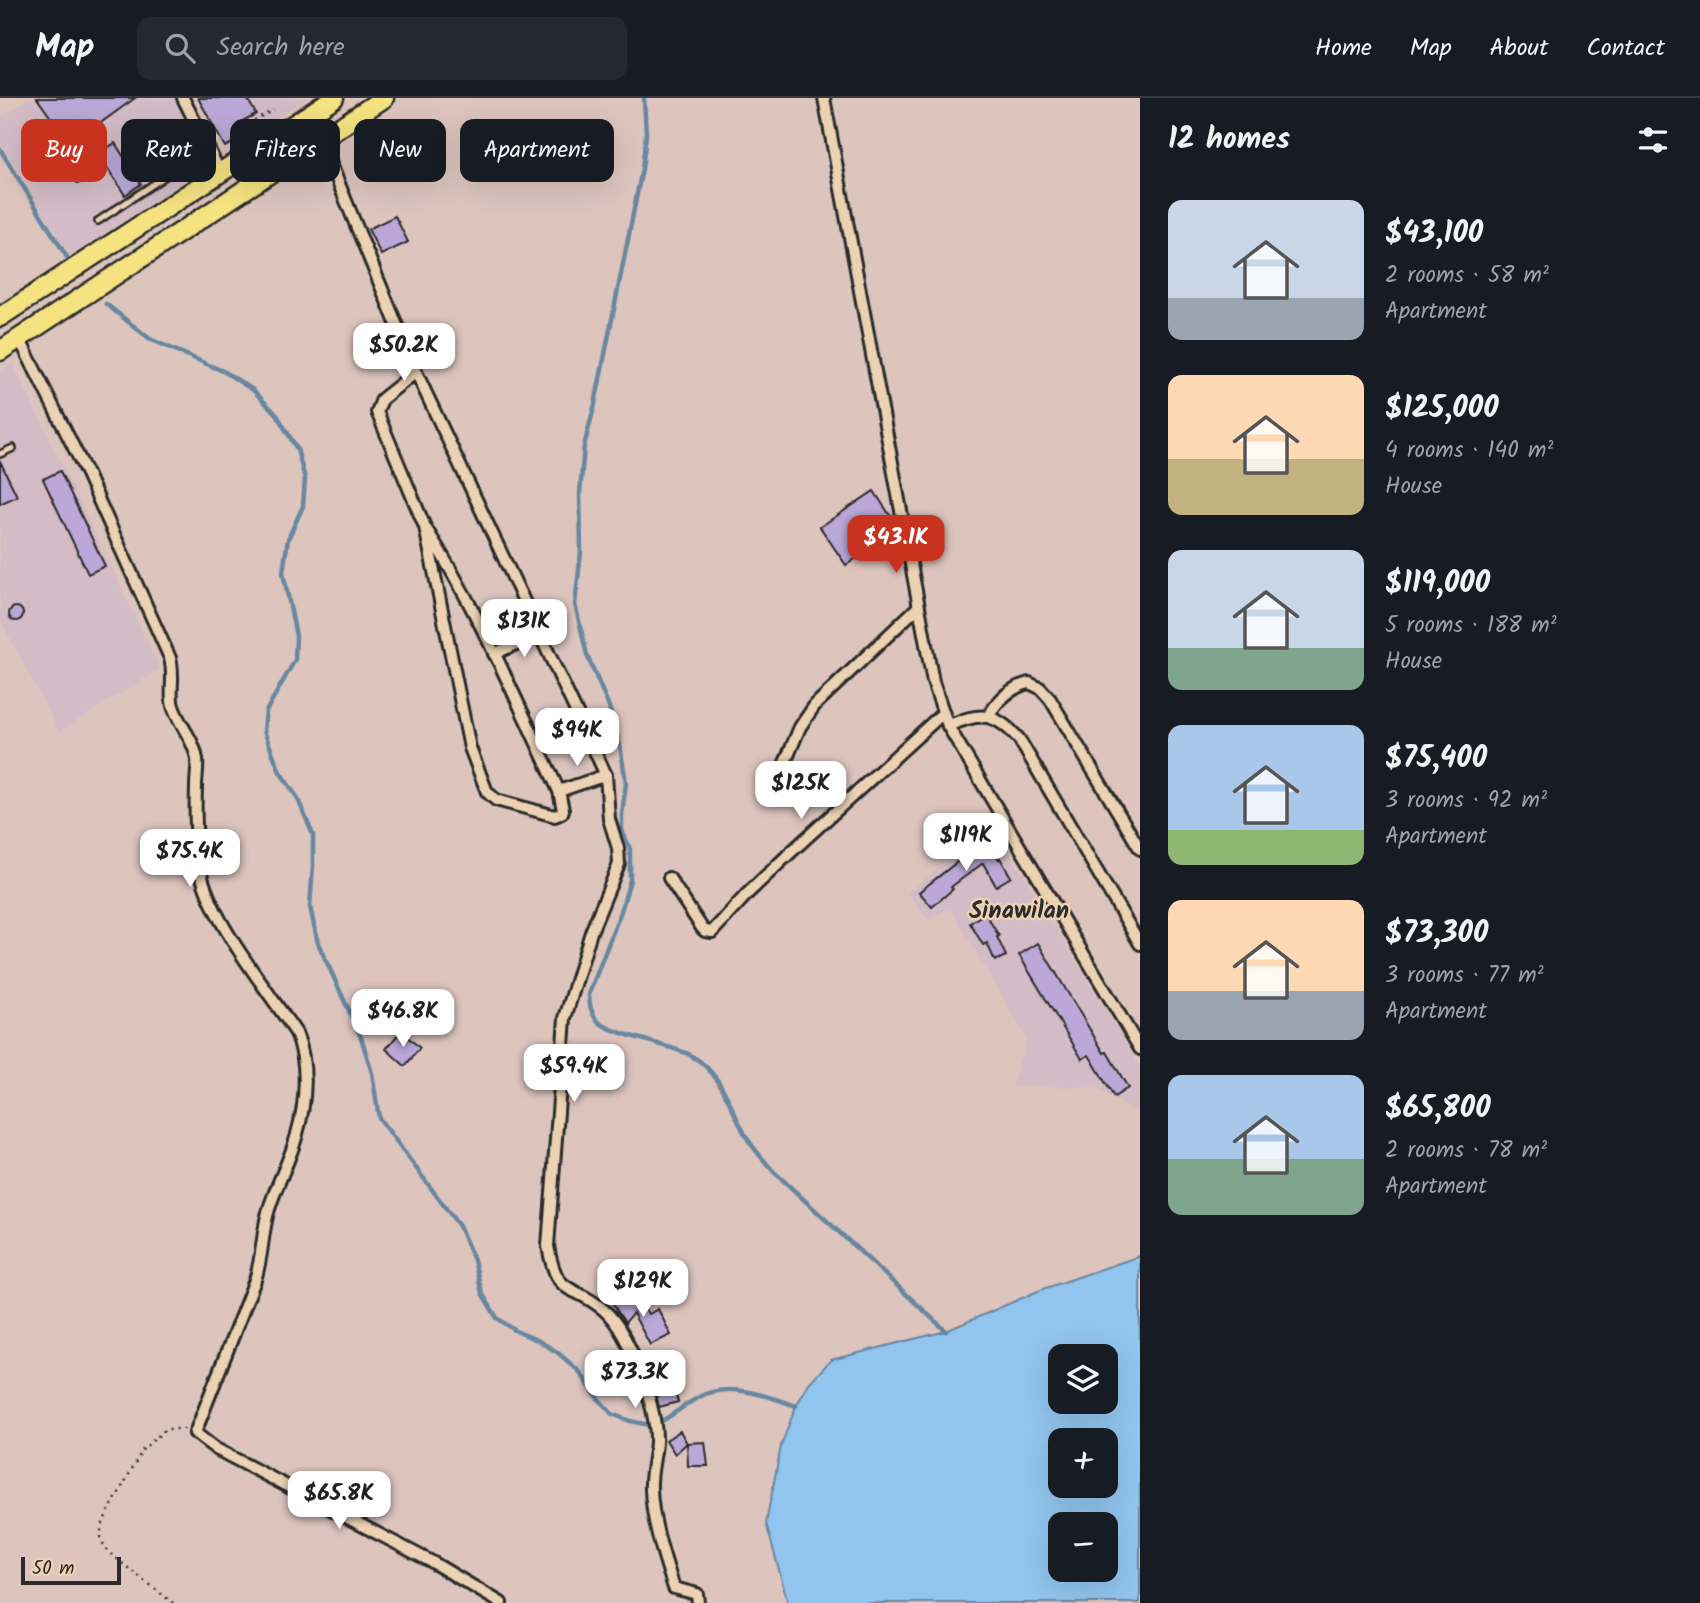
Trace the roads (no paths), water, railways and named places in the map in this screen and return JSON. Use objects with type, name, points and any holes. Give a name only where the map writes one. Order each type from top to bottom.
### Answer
[{"type":"highway","points":[[0,317],[334,98]]},
{"type":"highway","points":[[340,128],[384,98]]},
{"type":"highway","points":[[0,351],[258,182]]},
{"type":"street","points":[[183,98],[220,172]]},
{"type":"street","points":[[824,98],[918,607],[933,682],[943,713],[948,726],[1140,1049]]},
{"type":"street","points":[[310,113],[313,119]]},
{"type":"street","points":[[339,182],[416,372],[606,775],[608,819],[618,848],[619,864],[591,932],[565,1018],[548,1247],[557,1279],[612,1318],[638,1366],[653,1415],[656,1439],[651,1492],[666,1562],[674,1588],[697,1594],[698,1603]]},
{"type":"street","points":[[19,338],[86,472],[170,658],[173,671],[171,702],[192,741],[197,760],[198,854],[212,904],[300,1043],[304,1079],[297,1135],[267,1217],[255,1280],[195,1433],[216,1449],[432,1562],[501,1603]]},
{"type":"street","points":[[416,372],[382,399],[377,412],[425,527],[450,567],[559,791],[564,810],[562,813],[555,816],[496,800],[487,792],[470,748],[425,527]]},
{"type":"street","points":[[776,784],[800,727],[815,705],[918,607]]},
{"type":"street","points":[[494,654],[540,633]]},
{"type":"street","points":[[989,716],[999,701],[1021,685],[1029,683],[1040,688],[1050,699],[1140,849]]},
{"type":"street","points":[[669,878],[702,928],[712,932],[790,853],[943,713]]},
{"type":"street","points":[[948,726],[965,719],[989,716],[1010,729],[1019,739],[1140,944]]},
{"type":"street","points":[[559,791],[606,775]]},
{"type":"lane","points":[[98,221],[156,182]]},
{"type":"lane","points":[[0,454],[13,448]]},
{"type":"water","points":[[1140,1256],[1140,1603],[788,1603],[766,1523],[781,1446],[796,1406],[809,1383],[831,1360],[946,1331],[1043,1289]]},
{"type":"waterway","points":[[644,98],[646,134],[642,169],[595,404],[584,446],[580,493],[581,552],[575,604],[587,655],[609,707],[620,745],[626,783],[622,831],[630,849],[630,880],[589,994],[590,1007],[602,1024],[680,1051],[702,1063],[719,1082],[749,1141],[773,1171],[946,1331]]},
{"type":"waterway","points":[[0,149],[70,262]]},
{"type":"waterway","points":[[106,304],[150,339],[225,372],[253,390],[277,415],[297,449],[305,479],[303,506],[288,539],[283,572],[296,636],[295,660],[266,711],[264,731],[280,772],[297,797],[313,835],[310,907],[318,943],[361,1037],[372,1073],[379,1118],[459,1226],[474,1260],[482,1293],[497,1318],[557,1352],[579,1371],[612,1414],[649,1425]]},
{"type":"waterway","points":[[662,1421],[699,1397],[723,1390],[748,1392],[796,1406]]},
{"type":"district","name":"Sinawilan","points":[[1019,911]]}]
